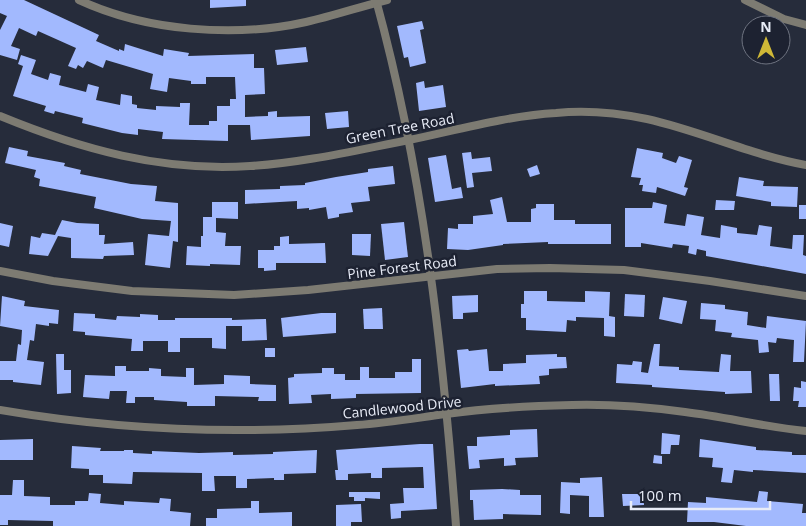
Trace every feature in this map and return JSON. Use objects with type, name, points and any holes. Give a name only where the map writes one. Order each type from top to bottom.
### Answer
[{"type":"street","points":[[79,0],[123,16],[156,25],[201,29],[251,29],[304,22],[377,1],[387,0]]},
{"type":"street","points":[[745,0],[784,19],[806,25]]},
{"type":"street","points":[[377,1],[409,140],[431,275],[447,414],[456,526]]},
{"type":"street","name":"Green Tree Road","points":[[0,116],[43,134],[96,151],[152,163],[204,167],[250,166],[308,159],[504,120],[556,112],[602,113],[646,119],[806,165]]},
{"type":"street","name":"Pine Forest Road","points":[[0,271],[53,281],[132,291],[234,295],[338,287],[497,269],[624,270],[806,296]]},
{"type":"street","name":"Candlewood Drive","points":[[0,410],[67,420],[145,427],[227,430],[356,426],[408,421],[447,414],[573,405],[623,406],[685,412],[806,431]]},
{"type":"building","points":[[0,0],[24,0],[99,35],[96,41],[119,51],[119,49],[124,51],[125,44],[163,56],[164,49],[189,53],[188,56],[254,54],[254,68],[264,68],[265,94],[245,95],[245,117],[268,116],[268,112],[277,111],[277,117],[310,116],[310,136],[251,140],[250,125],[228,125],[228,141],[162,139],[163,132],[138,129],[138,135],[122,133],[82,123],[83,118],[55,111],[54,114],[44,111],[46,106],[13,96],[23,66],[18,64],[21,55],[36,60],[31,74],[48,80],[50,73],[61,76],[59,85],[86,92],[88,84],[99,87],[96,100],[120,105],[121,94],[132,96],[132,104],[137,105],[137,108],[156,110],[156,106],[180,107],[180,103],[190,103],[189,125],[209,125],[209,121],[217,121],[217,106],[230,106],[230,99],[236,99],[235,77],[206,77],[206,84],[191,84],[191,81],[169,78],[167,92],[150,89],[153,74],[106,60],[103,68],[87,61],[83,68],[78,65],[76,69],[68,66],[76,48],[38,31],[36,36],[19,28],[11,46],[20,49],[17,60],[0,55],[0,30],[7,16],[0,13]]},
{"type":"building","points":[[210,0],[246,0],[246,6],[210,8]]},
{"type":"building","points":[[422,21],[424,29],[420,30],[426,63],[410,67],[408,57],[404,58],[397,26]]},
{"type":"building","points":[[306,47],[308,62],[277,65],[275,50]]},
{"type":"building","points":[[424,81],[425,88],[443,85],[446,107],[419,111],[416,83]]},
{"type":"building","points":[[348,111],[349,127],[327,129],[325,113]]},
{"type":"building","points":[[9,147],[28,151],[27,156],[65,163],[64,166],[81,170],[80,174],[131,184],[157,186],[155,201],[178,203],[178,242],[173,241],[170,268],[145,265],[148,234],[169,236],[171,221],[142,219],[94,208],[96,197],[39,186],[40,179],[34,177],[36,170],[5,163]]},
{"type":"building","points":[[637,148],[663,153],[662,158],[676,163],[679,156],[692,160],[684,187],[688,188],[685,196],[657,187],[656,193],[642,191],[643,185],[639,185],[641,178],[631,177]]},
{"type":"building","points":[[471,152],[472,159],[490,157],[492,171],[472,173],[474,187],[467,188],[462,153]]},
{"type":"building","points":[[446,155],[452,189],[461,187],[463,198],[435,202],[428,158]]},
{"type":"building","points":[[537,165],[540,174],[530,177],[527,169]]},
{"type":"building","points":[[393,166],[395,184],[368,187],[370,201],[351,203],[353,212],[339,214],[339,217],[328,219],[326,207],[309,210],[309,208],[297,209],[297,201],[245,204],[245,190],[280,189],[280,186],[305,185],[305,183],[368,172],[368,169]]},
{"type":"building","points":[[739,177],[764,181],[763,186],[798,187],[797,207],[771,206],[771,202],[736,196]]},
{"type":"building","points":[[502,197],[507,222],[531,222],[531,209],[536,208],[536,204],[554,204],[554,220],[575,220],[575,224],[611,224],[611,244],[548,244],[548,242],[503,244],[468,250],[447,249],[448,228],[458,229],[458,224],[473,224],[473,216],[493,214],[490,200]]},
{"type":"building","points":[[716,200],[735,201],[734,210],[715,210]]},
{"type":"building","points":[[212,202],[238,202],[238,219],[216,218],[216,232],[226,233],[225,246],[241,246],[240,265],[186,265],[187,246],[201,247],[203,217],[212,217]]},
{"type":"building","points":[[653,202],[667,205],[664,223],[685,226],[687,214],[704,217],[701,235],[720,238],[721,225],[737,228],[737,233],[757,235],[759,225],[772,227],[770,246],[792,249],[793,235],[804,235],[803,255],[806,256],[806,274],[706,256],[706,251],[697,249],[696,255],[688,253],[689,246],[673,244],[672,248],[641,243],[641,247],[625,247],[625,208],[652,208]]},
{"type":"building","points":[[799,205],[806,205],[806,219],[799,219]]},
{"type":"building","points":[[62,220],[99,224],[99,235],[105,235],[104,244],[133,242],[134,255],[104,256],[103,259],[71,258],[71,238],[58,236],[48,256],[29,254],[31,236],[40,238],[42,233],[55,235]]},
{"type":"building","points":[[404,222],[408,257],[385,260],[381,224]]},
{"type":"building","points":[[0,223],[13,226],[9,247],[0,245]]},
{"type":"building","points":[[352,234],[371,234],[370,256],[352,255]]},
{"type":"building","points":[[289,236],[289,244],[325,243],[326,263],[276,263],[276,270],[264,271],[264,268],[258,268],[258,250],[274,250],[274,246],[280,246],[280,237]]},
{"type":"building","points":[[524,291],[547,291],[547,301],[585,302],[585,291],[610,292],[609,316],[615,317],[615,337],[604,336],[604,318],[576,317],[576,321],[567,320],[566,332],[526,330],[526,318],[521,318],[521,304],[524,304]]},
{"type":"building","points":[[625,294],[645,295],[644,317],[624,316]]},
{"type":"building","points":[[478,295],[478,312],[463,313],[463,319],[453,319],[452,296]]},
{"type":"building","points":[[2,296],[25,301],[24,306],[59,310],[58,324],[49,323],[49,326],[36,324],[34,341],[30,340],[27,360],[44,362],[41,385],[13,382],[13,380],[0,380],[0,361],[16,361],[18,344],[21,345],[22,330],[0,326]]},
{"type":"building","points":[[663,297],[687,301],[682,324],[659,319]]},
{"type":"building","points":[[701,303],[725,305],[725,309],[748,312],[747,325],[766,328],[767,316],[806,321],[804,362],[793,362],[794,340],[777,338],[776,343],[768,342],[769,352],[759,353],[758,340],[731,337],[732,333],[715,331],[716,320],[700,319]]},
{"type":"building","points":[[382,308],[383,329],[364,329],[363,309]]},
{"type":"building","points":[[74,313],[95,314],[95,318],[116,320],[117,316],[140,317],[140,314],[158,315],[158,320],[175,320],[175,318],[266,319],[267,340],[242,341],[242,326],[226,326],[226,349],[212,348],[212,338],[180,338],[180,352],[168,352],[168,341],[143,341],[143,351],[131,351],[132,339],[85,335],[85,332],[73,331]]},
{"type":"building","points":[[336,313],[336,333],[283,337],[281,318]]},
{"type":"building","points":[[654,344],[660,344],[659,366],[679,367],[679,370],[719,372],[721,354],[731,355],[730,371],[751,371],[752,393],[725,394],[725,392],[616,383],[617,364],[632,365],[633,361],[642,362],[641,372],[648,373]]},
{"type":"building","points":[[265,348],[275,348],[275,357],[265,357]]},
{"type":"building","points":[[468,349],[469,351],[487,349],[489,371],[503,371],[503,364],[526,363],[526,355],[557,354],[557,357],[566,357],[567,368],[549,369],[549,375],[539,376],[540,384],[495,386],[495,384],[461,388],[457,350]]},
{"type":"building","points":[[56,354],[64,354],[64,370],[71,370],[71,393],[57,394]]},
{"type":"building","points":[[412,359],[421,359],[421,393],[356,394],[356,398],[331,399],[331,394],[311,395],[312,403],[289,404],[288,378],[294,377],[294,374],[322,373],[322,368],[334,368],[334,374],[345,374],[345,380],[360,380],[360,367],[369,367],[369,378],[395,378],[395,372],[412,372]]},
{"type":"building","points":[[115,366],[126,366],[126,371],[149,371],[149,368],[161,369],[161,376],[186,377],[186,368],[194,368],[194,385],[224,384],[224,375],[250,376],[250,384],[276,385],[276,401],[258,401],[259,397],[215,396],[215,406],[187,406],[187,402],[154,400],[154,397],[135,397],[135,403],[126,403],[127,391],[110,391],[109,399],[83,397],[85,375],[115,376]]},
{"type":"building","points":[[769,374],[779,374],[780,401],[770,401]]},
{"type":"building","points":[[801,381],[806,382],[806,407],[798,407],[799,401],[793,401],[794,387],[801,388]]},
{"type":"building","points":[[537,429],[538,457],[515,458],[516,465],[504,466],[504,458],[479,460],[480,468],[469,469],[467,446],[477,446],[477,437],[510,435],[510,430]]},
{"type":"building","points":[[662,433],[680,435],[679,445],[671,445],[670,454],[661,454]]},
{"type":"building","points":[[33,439],[33,460],[0,460],[0,440]]},
{"type":"building","points":[[700,439],[756,447],[756,450],[792,452],[792,455],[806,455],[806,473],[734,470],[732,483],[721,482],[723,468],[712,467],[713,458],[699,457]]},
{"type":"building","points":[[433,444],[437,509],[401,511],[401,518],[391,519],[390,504],[404,503],[403,488],[424,488],[423,467],[382,468],[382,478],[371,478],[371,473],[348,474],[348,480],[336,480],[335,470],[338,470],[336,450]]},
{"type":"building","points":[[72,446],[101,448],[100,451],[133,450],[133,453],[152,454],[152,451],[233,452],[233,455],[317,450],[316,473],[284,474],[284,480],[274,480],[274,478],[247,479],[247,488],[236,488],[236,476],[214,476],[215,491],[202,491],[202,473],[133,472],[132,484],[103,483],[103,475],[89,475],[89,469],[71,468]]},
{"type":"building","points":[[654,455],[662,456],[662,464],[653,463]]},
{"type":"building","points":[[602,477],[604,517],[589,517],[589,496],[570,495],[570,514],[560,513],[561,482],[580,483],[580,478]]},
{"type":"building","points":[[13,480],[24,480],[24,496],[50,497],[50,505],[75,505],[75,501],[88,501],[89,493],[101,494],[100,503],[124,505],[124,501],[159,503],[160,498],[171,499],[170,511],[191,513],[190,526],[53,526],[53,521],[8,520],[8,525],[0,525],[0,495],[12,495]]},
{"type":"building","points":[[470,490],[520,490],[520,495],[541,495],[541,515],[503,514],[503,519],[474,520],[473,500],[470,500]]},
{"type":"building","points":[[759,491],[768,492],[767,501],[803,504],[802,513],[806,513],[806,526],[746,526],[714,522],[687,522],[688,502],[706,503],[706,497],[757,502]]},
{"type":"building","points":[[349,492],[380,492],[380,499],[365,498],[365,501],[354,501],[354,497],[349,497]]},
{"type":"building","points":[[622,494],[643,494],[644,505],[623,506]]},
{"type":"building","points":[[251,501],[259,501],[259,513],[292,512],[292,526],[206,526],[206,518],[217,518],[217,509],[251,508]]},
{"type":"building","points":[[361,504],[362,522],[351,522],[351,526],[336,526],[336,505]]}]
